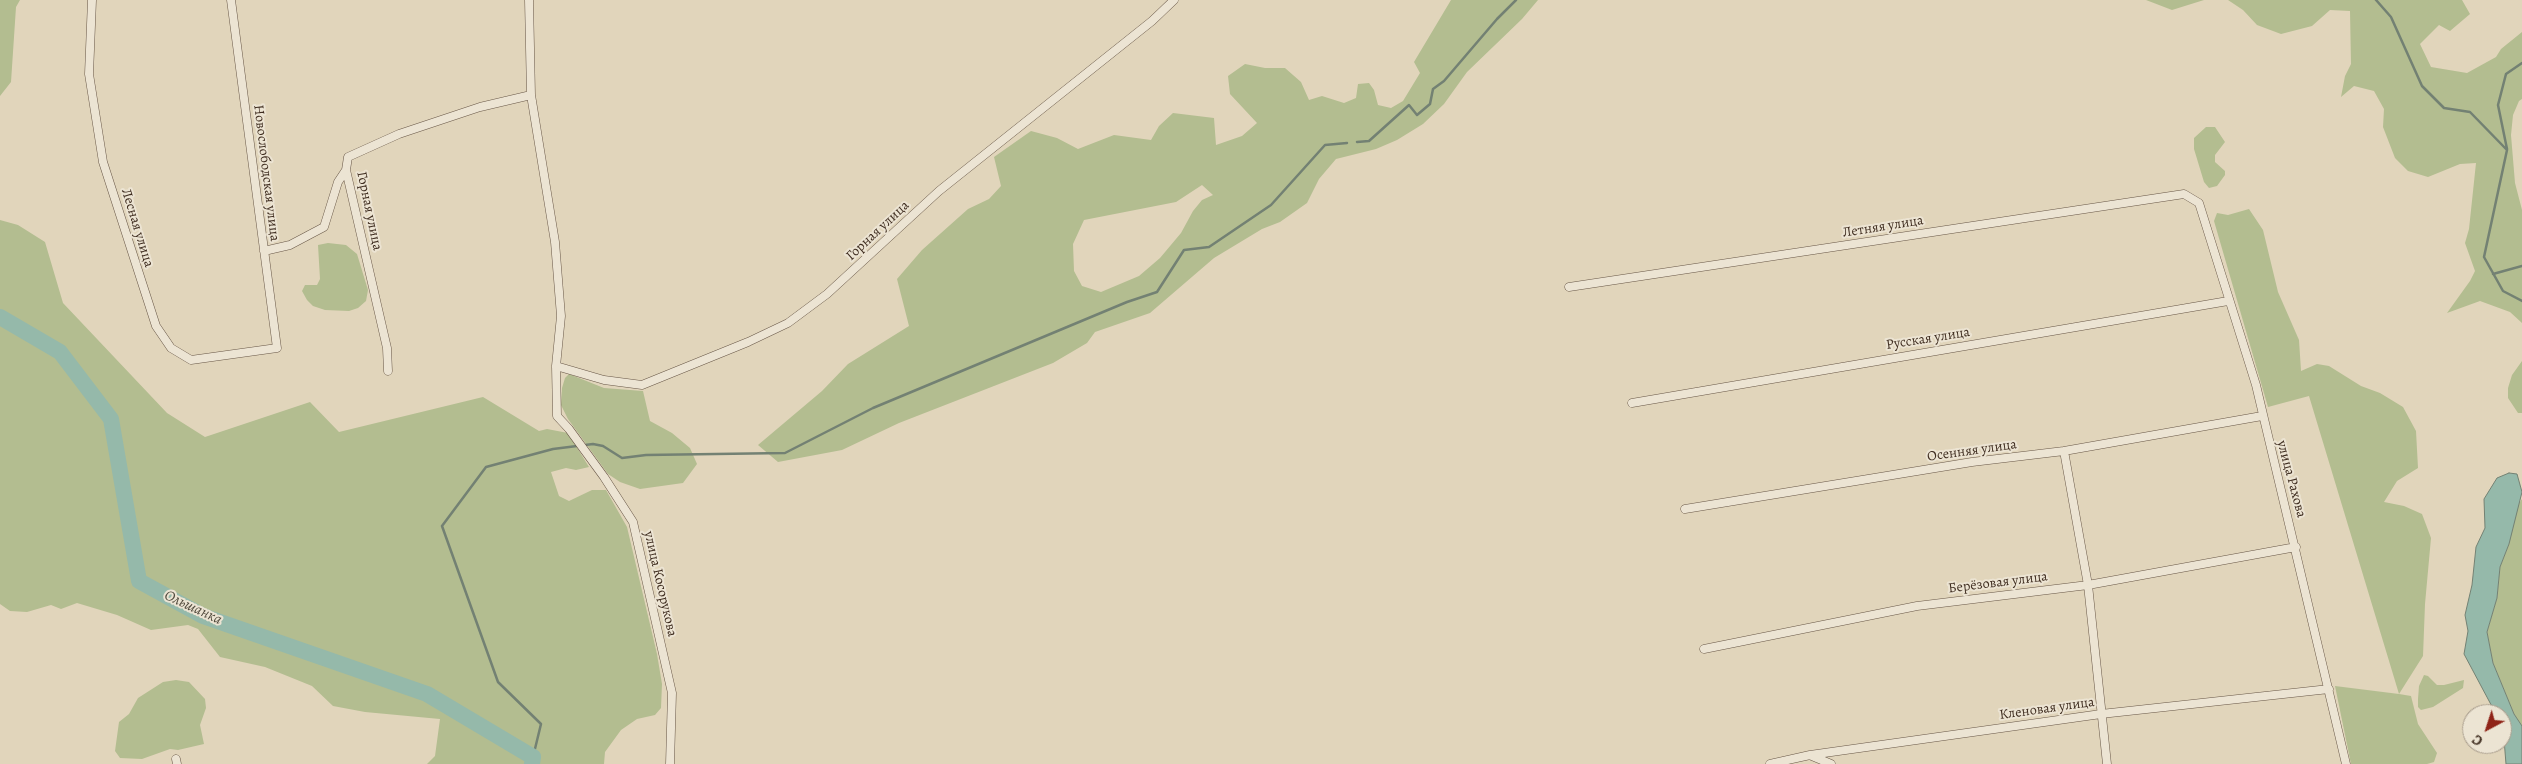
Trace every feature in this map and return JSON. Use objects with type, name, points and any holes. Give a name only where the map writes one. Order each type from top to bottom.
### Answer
[{"type":"street","name":"Лесная улица","points":[[92,0],[89,74],[103,162],[156,326],[171,348],[191,360],[277,348]]},
{"type":"street","name":"Новослободская улица","points":[[231,0],[277,348]]},
{"type":"street","name":"улица Косорукова","points":[[529,0],[531,95],[555,242],[561,316],[556,366],[557,416],[569,429],[604,477],[633,522],[672,693],[670,764]]},
{"type":"street","name":"Горная улица","points":[[556,366],[604,380],[642,385],[748,342],[788,323],[827,294],[939,191],[1174,0]]},
{"type":"street","name":"Горная улица","points":[[388,371],[386,348],[346,170],[348,157],[399,134],[480,107],[531,95]]},
{"type":"street","points":[[264,251],[290,245],[324,227],[338,182],[346,170]]},
{"type":"street","name":"Летняя улица","points":[[1569,287],[2184,194],[2199,203]]},
{"type":"street","name":"улица Рахова","points":[[2199,203],[2228,301],[2256,384],[2262,416],[2296,547],[2346,764]]},
{"type":"street","name":"Русская улица","points":[[1632,402],[2228,301]]},
{"type":"street","name":"Осенняя улица","points":[[1685,509],[1972,462],[2064,451],[2262,416]]},
{"type":"street","points":[[2064,451],[2088,585],[2107,764]]},
{"type":"street","name":"Берёзовая улица","points":[[1704,649],[1917,606],[2088,585],[2296,547]]},
{"type":"street","name":"Кленовая улица","points":[[1770,764],[1810,755],[2101,714],[2329,688]]},
{"type":"street","points":[[1810,755],[1831,764]]},
{"type":"shaded area","points":[[0,0],[20,0],[16,7],[11,82],[0,96]]},
{"type":"shaded area","points":[[1451,0],[1538,0],[1522,19],[1467,72],[1444,104],[1423,124],[1397,140],[1376,149],[1336,159],[1319,179],[1307,203],[1280,222],[1262,229],[1214,258],[1150,313],[1095,332],[1087,343],[1053,363],[899,423],[842,450],[778,462],[758,445],[822,391],[848,364],[909,326],[897,279],[922,250],[968,209],[989,199],[1001,186],[994,157],[1031,131],[1057,138],[1078,149],[1114,135],[1151,140],[1159,126],[1173,113],[1214,118],[1216,145],[1242,136],[1257,123],[1230,94],[1228,76],[1245,64],[1265,68],[1285,68],[1301,82],[1309,100],[1322,96],[1344,103],[1356,98],[1358,84],[1369,83],[1374,90],[1378,105],[1391,108],[1403,101],[1420,73],[1414,62]],"holes":[[[1202,185],[1213,195],[1202,200],[1193,211],[1181,233],[1160,258],[1139,276],[1101,292],[1082,286],[1074,271],[1073,244],[1084,220],[1176,202]]]},
{"type":"shaded area","points":[[2146,0],[2204,0],[2172,10]]},
{"type":"shaded area","points":[[2228,0],[2462,0],[2470,14],[2450,31],[2439,25],[2420,44],[2431,67],[2467,73],[2496,57],[2501,49],[2522,32],[2522,99],[2519,101],[2513,115],[2511,135],[2515,183],[2522,210],[2522,323],[2510,312],[2480,301],[2447,313],[2475,271],[2465,243],[2469,229],[2476,163],[2460,164],[2428,177],[2408,171],[2395,158],[2383,127],[2384,109],[2374,91],[2354,86],[2341,97],[2345,76],[2351,64],[2350,11],[2330,10],[2312,26],[2281,34],[2257,25],[2243,10]]},
{"type":"shaded area","points":[[2206,127],[2215,127],[2225,142],[2215,155],[2215,162],[2225,171],[2225,175],[2217,186],[2209,188],[2204,182],[2194,149],[2194,138]]},
{"type":"shaded area","points":[[2249,209],[2263,230],[2278,292],[2299,340],[2301,371],[2317,364],[2329,366],[2361,386],[2380,393],[2403,407],[2416,431],[2418,468],[2397,481],[2384,502],[2404,506],[2422,514],[2431,538],[2425,604],[2423,656],[2399,694],[2309,396],[2268,407],[2214,221],[2217,213],[2228,215]]},
{"type":"shaded area","points":[[0,220],[18,225],[45,242],[63,303],[167,413],[205,437],[310,402],[339,432],[483,397],[539,431],[547,429],[568,433],[589,467],[576,470],[566,468],[551,472],[559,496],[569,501],[592,490],[606,490],[627,527],[657,654],[662,684],[661,708],[655,715],[637,719],[621,730],[605,752],[604,764],[427,764],[435,756],[440,719],[365,712],[333,706],[312,686],[265,667],[220,657],[198,629],[188,625],[151,630],[117,615],[77,603],[61,609],[51,605],[27,612],[10,611],[0,604]]},
{"type":"shaded area","points":[[328,243],[346,245],[357,254],[368,290],[366,301],[358,308],[349,311],[325,310],[313,306],[302,291],[305,285],[317,285],[320,279],[318,245]]},
{"type":"shaded area","points":[[2522,361],[2522,413],[2518,413],[2508,398],[2508,388],[2512,375]]},
{"type":"shaded area","points":[[569,374],[604,388],[643,391],[650,421],[672,433],[690,448],[697,464],[683,483],[640,489],[620,482],[608,474],[568,419],[561,405],[562,388],[565,378]]},
{"type":"shaded area","points":[[2509,473],[2517,474],[2522,492],[2509,544],[2500,567],[2497,598],[2487,632],[2493,663],[2510,704],[2491,704],[2464,654],[2468,631],[2465,615],[2472,585],[2476,547],[2485,528],[2484,499],[2497,478]]},
{"type":"shaded area","points":[[2522,499],[2522,726],[2514,714],[2512,704],[2510,704],[2493,663],[2487,632],[2497,598],[2500,567],[2509,544],[2518,505]]},
{"type":"shaded area","points":[[2424,675],[2428,676],[2437,685],[2464,680],[2463,688],[2433,707],[2421,710],[2418,707],[2419,686]]},
{"type":"shaded area","points":[[176,680],[189,682],[205,699],[206,708],[200,725],[204,744],[178,750],[170,749],[142,759],[120,758],[115,751],[119,722],[129,714],[138,698],[163,682]]},
{"type":"shaded area","points":[[2335,686],[2411,696],[2418,724],[2437,753],[2434,762],[2427,764],[2351,764]]},
{"type":"shaded area","points":[[2512,709],[2522,726],[2522,764],[2506,764],[2505,754],[2512,754]]},
{"type":"waterway","points":[[1357,142],[1369,141],[1409,105],[1417,115],[1430,104],[1433,89],[1444,81],[1497,19],[1516,0]]},
{"type":"waterway","points":[[2376,0],[2391,17],[2422,86],[2444,108],[2470,112],[2507,150],[2484,257],[2503,291],[2522,301]]},
{"type":"waterway","points":[[2507,149],[2498,105],[2506,74],[2522,63]]},
{"type":"waterway","points":[[533,757],[541,724],[498,682],[442,526],[486,467],[553,449],[593,444],[603,446],[622,458],[646,455],[785,453],[873,408],[1127,302],[1157,292],[1184,250],[1209,247],[1271,205],[1325,145],[1347,143]]},
{"type":"waterway","points":[[2493,274],[2522,266]]},
{"type":"waterway","name":"Ольшанка","points":[[0,317],[60,352],[111,419],[139,581],[203,616],[427,694],[533,757],[532,764]]}]
